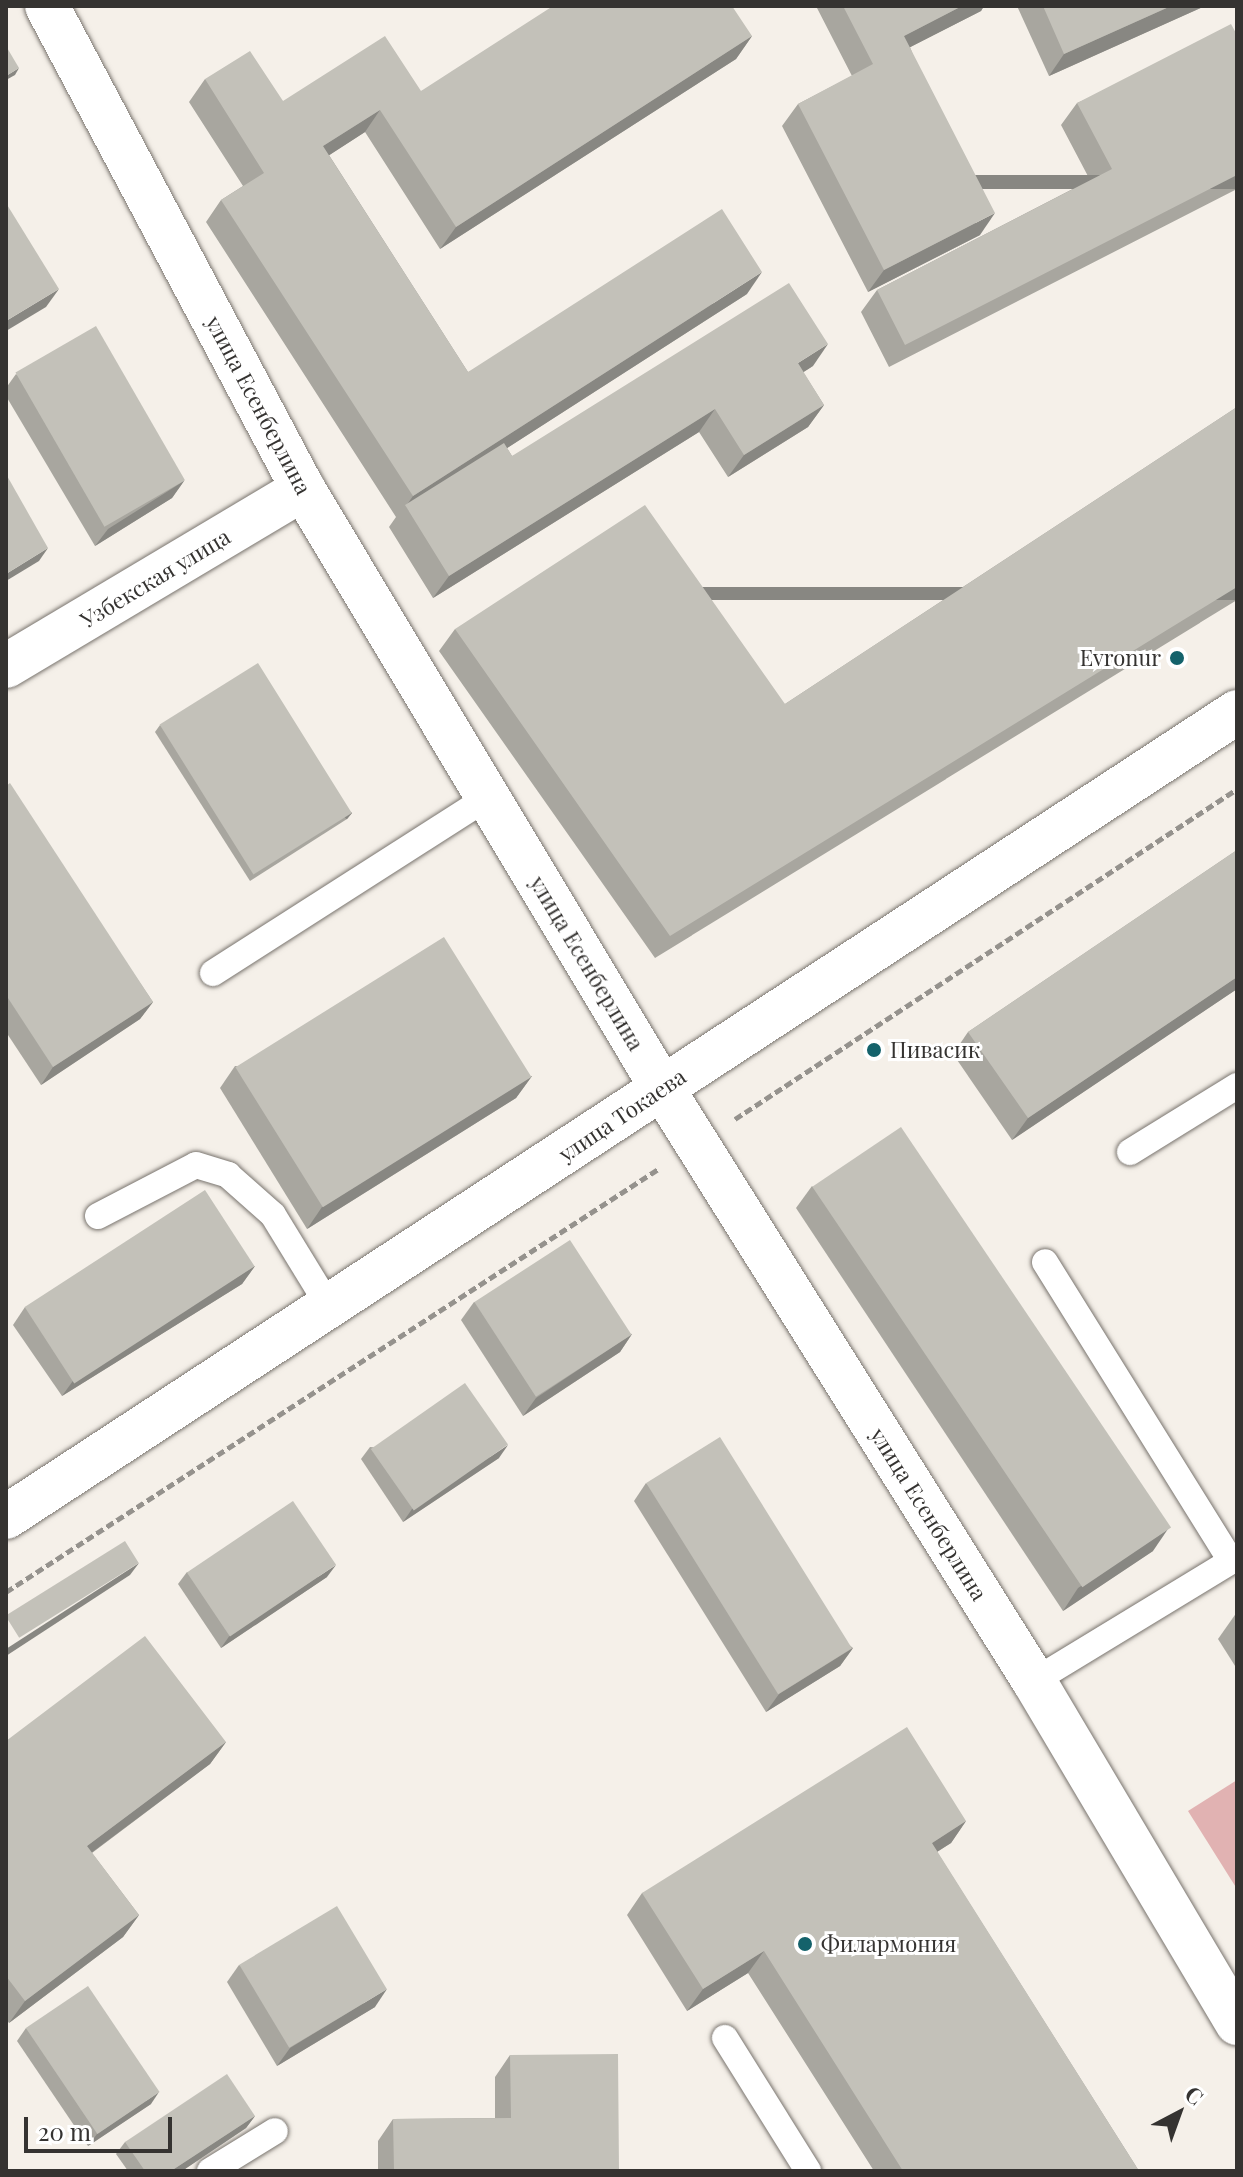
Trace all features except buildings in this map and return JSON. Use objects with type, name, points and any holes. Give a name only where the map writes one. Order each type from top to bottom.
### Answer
[{"type":"street","name":"улица Есенберлина","points":[[47,6],[303,489],[662,1088],[1034,1681],[1237,2023]]},
{"type":"street","name":"Узбекская улица","points":[[6,666],[303,489]]},
{"type":"street","name":"улица Токаева","points":[[6,1517],[330,1308],[1237,712]]},
{"type":"lane","points":[[213,973],[488,797]]},
{"type":"lane","points":[[1130,1152],[1237,1086]]},
{"type":"lane","points":[[98,1216],[196,1165],[228,1175],[273,1215],[330,1308]]},
{"type":"lane","points":[[1034,1681],[1234,1559],[1045,1262]]},
{"type":"lane","points":[[725,2038],[808,2171]]},
{"type":"lane","points":[[210,2171],[275,2131]]},
{"type":"path","points":[[6,1592],[698,1144],[1237,789]]},
{"type":"shaded area","points":[[1237,1780],[1237,1889],[1188,1811]]},
{"type":"place","name":"Evronur","points":[[1177,658]]},
{"type":"place","name":"Пивасик","points":[[874,1050]]},
{"type":"place","name":"Филармония","points":[[805,1944]]}]
